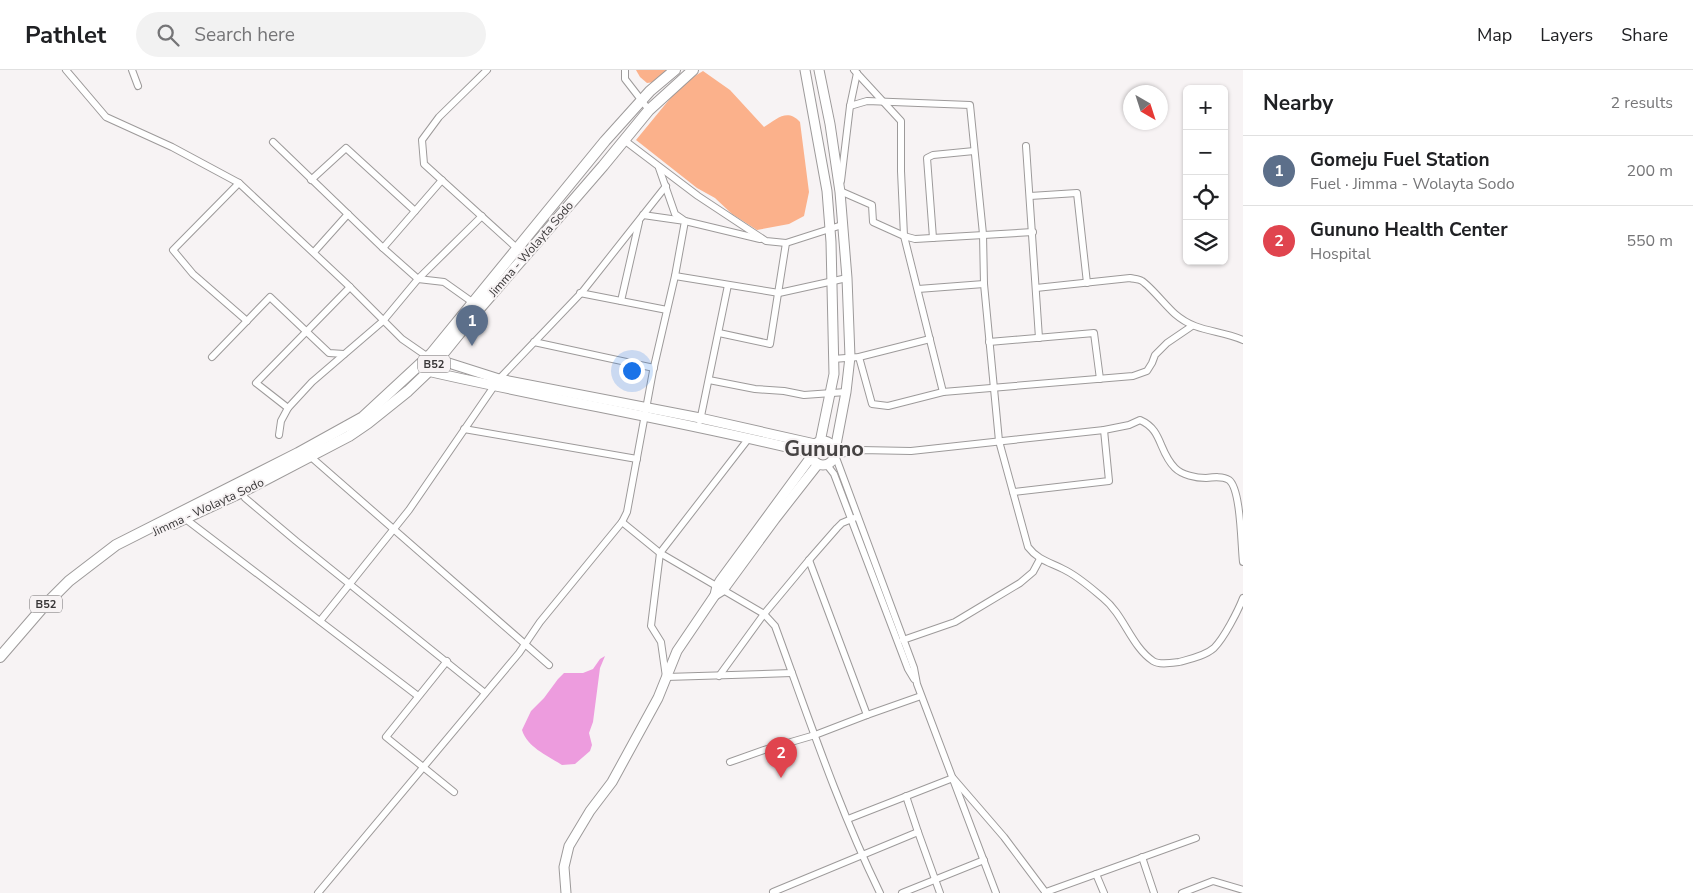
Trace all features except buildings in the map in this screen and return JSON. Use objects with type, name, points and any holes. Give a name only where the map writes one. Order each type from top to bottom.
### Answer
[{"type":"highway","name":"Jimma - Wolayta Sodo","points":[[181,516],[363,417],[416,368],[433,358],[521,252],[605,141],[650,91],[675,70]]},
{"type":"highway","name":"Jimma - Wolayta Sodo","points":[[521,252],[603,166],[649,110],[693,70]]},
{"type":"highway","name":"Jimma - Wolayta Sodo","points":[[0,657],[44,606],[69,581],[116,545],[181,516],[242,492],[349,436],[368,423],[429,371],[433,358]]},
{"type":"main road","points":[[805,70],[827,191],[830,229],[834,374],[817,454]]},
{"type":"main road","points":[[416,368],[700,423],[834,459],[854,357],[840,192],[830,124],[819,70]]},
{"type":"main road","points":[[433,358],[497,383]]},
{"type":"main road","points":[[700,423],[749,438],[817,454]]},
{"type":"main road","points":[[566,893],[564,866],[569,846],[590,811],[612,782],[658,698],[677,651],[817,454],[829,443],[835,453]]},
{"type":"street","points":[[66,70],[106,117],[172,147],[239,183],[314,252],[402,340],[433,358]]},
{"type":"street","points":[[132,70],[138,86]]},
{"type":"street","points":[[487,70],[439,118],[422,140],[424,164],[521,252]]},
{"type":"street","points":[[625,70],[625,79],[649,110]]},
{"type":"street","points":[[856,71],[901,121],[904,236],[943,392]]},
{"type":"street","points":[[856,71],[840,192],[872,205],[873,222],[915,239],[1033,232]]},
{"type":"street","points":[[850,106],[867,101],[970,105],[984,234],[984,284],[993,388],[1000,441],[1028,547],[1033,554],[1064,569],[1108,602],[1141,650],[1154,662],[1170,664],[1203,654],[1214,647],[1235,616],[1243,598]]},
{"type":"street","points":[[624,140],[698,196],[766,241]]},
{"type":"street","points":[[273,142],[418,280],[444,282],[477,305]]},
{"type":"street","points":[[1026,146],[1039,338]]},
{"type":"street","points":[[311,180],[346,148],[415,212]]},
{"type":"street","points":[[933,238],[927,158],[933,155],[974,151]]},
{"type":"street","points":[[658,167],[676,214],[685,221]]},
{"type":"street","points":[[383,248],[442,180]]},
{"type":"street","points":[[239,183],[173,250],[193,274],[247,321]]},
{"type":"street","points":[[320,621],[409,510],[497,383],[580,293],[666,186]]},
{"type":"street","points":[[1030,196],[1077,193],[1087,283]]},
{"type":"street","points":[[314,252],[348,214]]},
{"type":"street","points":[[279,435],[281,421],[288,408],[312,382],[383,320],[418,280],[482,216]]},
{"type":"street","points":[[641,217],[685,221],[766,241],[786,243],[842,225]]},
{"type":"street","points":[[621,301],[641,217]]},
{"type":"street","points":[[318,893],[485,693],[622,522],[627,512],[645,412],[685,221]]},
{"type":"street","points":[[719,333],[770,344],[786,243]]},
{"type":"street","points":[[675,276],[779,292],[847,278]]},
{"type":"street","points":[[1036,288],[1130,278],[1142,281],[1176,314],[1192,326],[1230,334],[1243,340]]},
{"type":"street","points":[[918,289],[984,284]]},
{"type":"street","points":[[700,423],[728,285]]},
{"type":"street","points":[[288,408],[256,382],[350,287]]},
{"type":"street","points":[[580,293],[667,310]]},
{"type":"street","points":[[212,357],[270,297],[329,353],[346,354]]},
{"type":"street","points":[[854,357],[872,404],[888,406],[943,392],[1133,376],[1147,371],[1155,355],[1166,342],[1192,326]]},
{"type":"street","points":[[989,342],[1094,333],[1100,379]]},
{"type":"street","points":[[833,359],[854,357],[930,339]]},
{"type":"street","points":[[534,342],[654,368]]},
{"type":"street","points":[[709,380],[804,395],[846,392]]},
{"type":"street","points":[[996,893],[922,696],[908,670],[854,518],[835,453],[860,450],[911,451],[1104,430],[1129,425],[1140,420],[1154,428],[1160,446],[1169,462],[1180,472],[1201,478],[1223,478],[1232,484],[1237,499],[1243,562]]},
{"type":"street","points":[[464,429],[637,459]]},
{"type":"street","points":[[1013,492],[1109,481],[1104,430]]},
{"type":"street","points":[[749,438],[660,553],[651,626],[661,642],[666,677],[792,673]]},
{"type":"street","points":[[817,454],[834,474],[854,518],[914,668],[917,684]]},
{"type":"street","points":[[311,457],[549,665]]},
{"type":"street","points":[[242,492],[245,498],[485,693]]},
{"type":"street","points":[[181,516],[418,696]]},
{"type":"street","points":[[719,676],[764,614],[809,560],[842,523],[854,518]]},
{"type":"street","points":[[622,522],[660,553],[764,614],[774,626],[862,856],[880,893]]},
{"type":"street","points":[[903,640],[955,622],[1020,583],[1033,572],[1040,559]]},
{"type":"street","points":[[809,560],[867,715]]},
{"type":"street","points":[[447,661],[386,737],[454,792]]},
{"type":"street","points":[[730,762],[815,735],[922,696]]},
{"type":"street","points":[[848,819],[953,778]]},
{"type":"street","points":[[953,778],[1004,837],[1046,892],[1196,838]]},
{"type":"street","points":[[906,796],[940,893]]},
{"type":"street","points":[[773,892],[918,832]]},
{"type":"street","points":[[1142,857],[1154,893]]},
{"type":"street","points":[[902,893],[984,860]]},
{"type":"street","points":[[1096,874],[1104,893]]},
{"type":"street","points":[[1182,893],[1214,881],[1243,890]]},
{"type":"shaded area","points":[[636,70],[672,70],[655,82],[647,83]]},
{"type":"shaded area","points":[[703,71],[730,90],[764,127],[786,115],[800,122],[809,192],[804,216],[789,224],[757,230],[732,214],[715,198],[697,188],[636,140],[682,84]]},
{"type":"shaded area","points":[[605,656],[600,668],[593,722],[589,733],[592,745],[590,751],[575,764],[562,765],[533,746],[522,730],[531,711],[564,673],[583,673],[593,669],[600,659]]},
{"type":"place","name":"Gomeju Fuel Station","points":[[472,346]]},
{"type":"place","name":"Gununo Health Center","points":[[781,778]]},
{"type":"district","name":"Gununo","points":[[824,449]]}]
